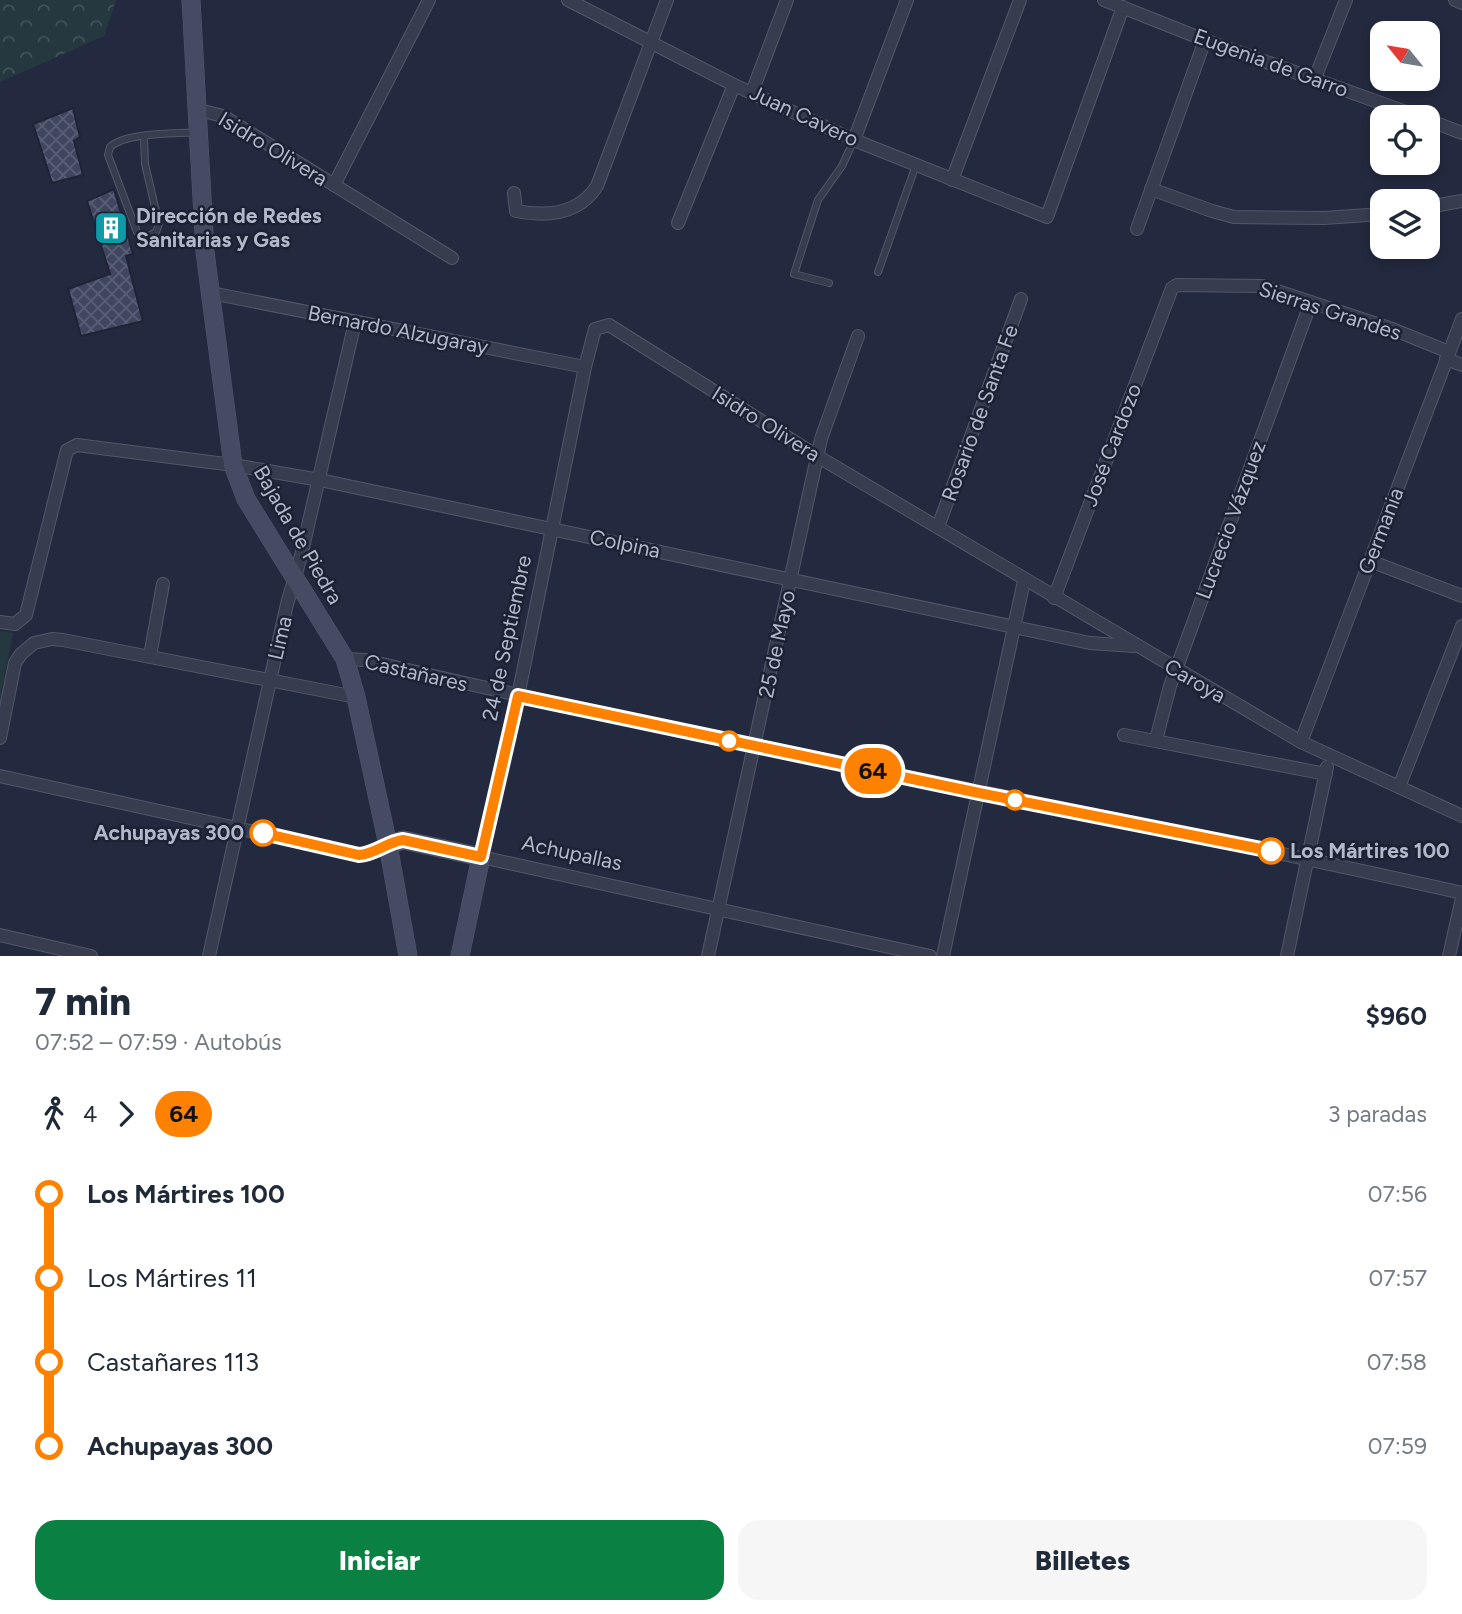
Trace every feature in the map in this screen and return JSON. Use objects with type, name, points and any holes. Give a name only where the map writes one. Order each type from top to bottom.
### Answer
[{"type":"main road","name":"Bajada de Piedra","points":[[191,0],[205,252],[233,465],[246,499],[345,659],[356,696],[388,845],[408,956]]},
{"type":"main road","name":"Achupallas","points":[[388,845],[403,840],[481,857]]},
{"type":"main road","name":"24 de Septiembre","points":[[460,956],[481,857]]},
{"type":"street","points":[[334,185],[429,0]]},
{"type":"street","name":"Juan Cavero","points":[[568,0],[734,85],[854,140],[1047,217],[1122,7]]},
{"type":"street","points":[[514,193],[516,211],[555,214],[566,211],[591,195],[597,186],[667,0]]},
{"type":"street","points":[[752,92],[787,0]]},
{"type":"street","points":[[854,140],[907,0]]},
{"type":"street","points":[[953,180],[1020,0]]},
{"type":"street","name":"Eugenia de Garro","points":[[1106,0],[1205,40],[1388,105]]},
{"type":"street","points":[[1315,78],[1346,0]]},
{"type":"street","points":[[1455,0],[1462,3]]},
{"type":"street","points":[[1137,229],[1205,40]]},
{"type":"street","points":[[678,223],[734,85]]},
{"type":"street","name":"Isidro Olivera","points":[[199,110],[223,117],[452,258]]},
{"type":"street","points":[[1440,125],[1462,133]]},
{"type":"street","points":[[1152,188],[1234,217],[1335,218],[1370,215]]},
{"type":"street","points":[[1440,205],[1462,201]]},
{"type":"street","name":"Sierras Grandes","points":[[1170,292],[1177,285],[1251,285],[1270,288],[1392,329],[1462,365]]},
{"type":"street","name":"José Cardozo","points":[[1054,598],[1170,292]]},
{"type":"street","name":"Bernardo Alzugaray","points":[[211,293],[585,367]]},
{"type":"street","name":"Rosario de Santa Fe","points":[[938,527],[1021,299]]},
{"type":"street","name":"Lucrecio Vázquez","points":[[1156,740],[1176,669],[1311,302]]},
{"type":"street","name":"Germania","points":[[1301,743],[1462,319]]},
{"type":"street","name":"Lima","points":[[209,956],[270,680],[320,480],[355,322]]},
{"type":"street","name":"Isidro Olivera","points":[[595,329],[609,325],[817,456],[938,527]]},
{"type":"street","name":"24 de Septiembre","points":[[481,857],[518,696],[595,329]]},
{"type":"street","name":"25 de Mayo","points":[[708,956],[825,422],[858,336]]},
{"type":"street","points":[[0,622],[15,624],[22,621],[26,615],[67,450],[71,446],[233,465]]},
{"type":"street","name":"Colpina","points":[[233,465],[320,480],[1015,628],[1090,643],[1135,646]]},
{"type":"street","name":"Caroya","points":[[938,527],[1024,581],[1301,743],[1462,816]]},
{"type":"street","points":[[1370,561],[1462,596]]},
{"type":"street","points":[[943,956],[1024,581]]},
{"type":"street","points":[[149,656],[163,584]]},
{"type":"street","points":[[1399,787],[1462,626]]},
{"type":"street","name":"Castañares","points":[[0,738],[15,663],[20,654],[34,643],[52,639],[356,696]]},
{"type":"street","name":"Castañares","points":[[345,659],[365,660],[518,696],[755,746],[1308,858],[1462,895]]},
{"type":"street","points":[[1124,735],[1326,774]]},
{"type":"street","points":[[1287,956],[1330,756]]},
{"type":"street","name":"Achupallas","points":[[0,776],[359,855],[388,845]]},
{"type":"street","name":"Achupallas","points":[[481,857],[930,956]]},
{"type":"street","points":[[1449,956],[1462,895]]},
{"type":"street","points":[[0,935],[91,956]]},
{"type":"lane","points":[[144,136],[145,164],[159,224],[156,232],[146,237],[137,232],[108,155],[110,147],[124,138],[144,136],[200,132]]},
{"type":"lane","points":[[829,283],[794,274],[818,200],[842,166],[854,140]]},
{"type":"lane","points":[[878,272],[916,165]]},
{"type":"green space","points":[[0,0],[116,0],[104,36],[0,82]]},
{"type":"green space","points":[[0,631],[13,633],[0,700]]},
{"type":"building","points":[[73,108],[80,137],[74,141],[83,175],[52,183],[33,124]]},
{"type":"building","points":[[114,189],[133,254],[126,256],[143,321],[81,336],[68,289],[110,274],[87,201]]},
{"type":"bus line","name":"64","points":[[263,833],[359,855],[403,840],[481,857],[518,696],[1271,851]]},
{"type":"place","name":"Dirección de Redes Sanitarias y Gas","points":[[111,228]]},
{"type":"place","name":"Achupayas 300","points":[[263,833]]},
{"type":"place","name":"Los Mártires 100","points":[[1271,851]]}]
